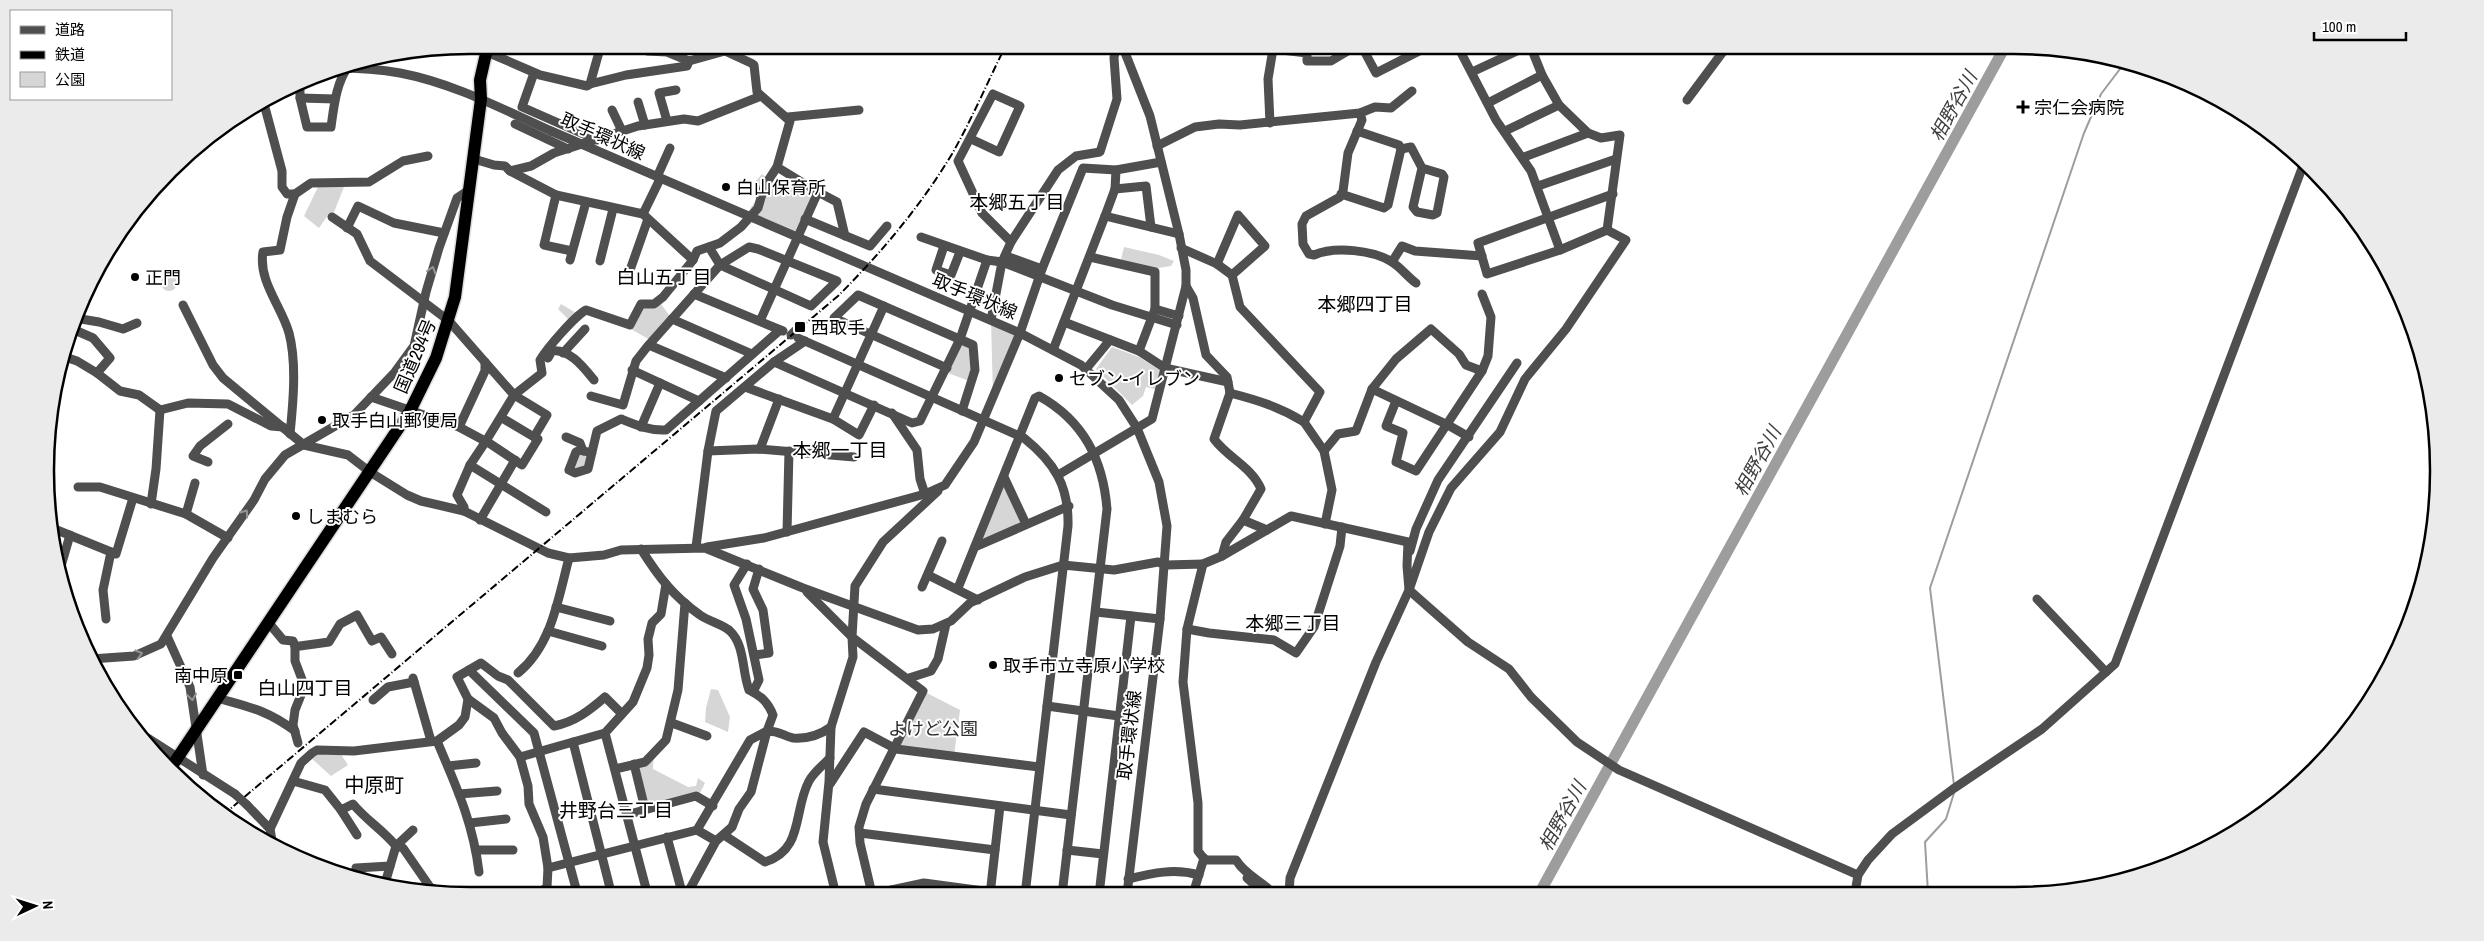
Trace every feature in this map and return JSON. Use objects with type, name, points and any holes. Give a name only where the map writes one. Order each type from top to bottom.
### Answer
[{"type":"highway","name":"国道294号","points":[[174,762],[410,411],[436,358],[449,321],[459,275],[481,99],[492,54]]},
{"type":"street","points":[[503,54],[534,73],[587,86],[626,75],[687,66],[689,61]]},
{"type":"street","points":[[590,84],[598,54]]},
{"type":"street","points":[[672,54],[689,61],[714,54]]},
{"type":"street","points":[[732,54],[754,65],[757,92],[788,116],[858,110]]},
{"type":"street","points":[[991,320],[1004,259],[1011,242],[1058,170],[1076,156],[1100,152],[1117,99],[1115,54]]},
{"type":"street","points":[[1058,476],[1152,419],[1186,286],[1186,270],[1179,234],[1158,146],[1145,99],[1126,54]]},
{"type":"street","points":[[1270,123],[1268,78],[1273,54]]},
{"type":"street","points":[[1307,54],[1307,61],[1331,61],[1344,54]]},
{"type":"street","points":[[1365,54],[1376,73],[1413,54]]},
{"type":"street","points":[[1462,54],[1488,103],[1524,157],[1538,186],[1560,250]]},
{"type":"street","points":[[1472,72],[1511,54]]},
{"type":"street","points":[[1533,54],[1542,76],[1559,105],[1588,133],[1601,138],[1620,135],[1607,230]]},
{"type":"street","points":[[1687,100],[1721,54]]},
{"type":"street","name":"取手環状線","points":[[363,68],[402,73],[447,86],[481,99],[658,178],[991,320],[1053,350],[1086,369],[1119,400],[1137,428],[1159,482],[1167,526],[1166,566],[1127,887]]},
{"type":"street","points":[[520,115],[534,73]]},
{"type":"street","points":[[300,90],[307,126],[331,127],[335,99],[345,74]]},
{"type":"street","points":[[1488,103],[1542,76]]},
{"type":"street","points":[[667,121],[659,94],[676,90]]},
{"type":"street","points":[[1158,146],[1195,127],[1219,124],[1270,123],[1360,114],[1375,106],[1391,108],[1412,91]]},
{"type":"street","points":[[971,139],[1000,152],[1020,106],[993,94],[958,161],[982,213],[1011,242]]},
{"type":"street","points":[[510,171],[531,166],[554,153],[645,125],[684,119],[698,121],[761,96]]},
{"type":"street","points":[[300,98],[335,99]]},
{"type":"street","points":[[638,102],[645,125]]},
{"type":"street","points":[[1505,131],[1559,105]]},
{"type":"street","points":[[265,108],[282,171],[282,187],[287,194],[295,194],[311,183],[369,182],[403,161],[428,156]]},
{"type":"street","points":[[612,110],[622,132]]},
{"type":"street","points":[[1360,114],[1362,120],[1348,153],[1341,194],[1319,210],[1306,216],[1302,224],[1303,244],[1309,254],[1314,256],[1322,252],[1344,251],[1375,255],[1392,262],[1416,283]]},
{"type":"street","points":[[520,115],[597,140]]},
{"type":"street","points":[[520,115],[568,149]]},
{"type":"street","points":[[542,370],[540,360],[547,349],[578,314],[586,310],[630,325],[641,304],[654,304],[663,297],[693,260],[697,251],[729,237],[750,217],[758,208],[764,187],[777,167],[790,126],[788,116]]},
{"type":"street","points":[[1357,131],[1399,145],[1401,149]]},
{"type":"street","points":[[1524,157],[1588,133]]},
{"type":"street","points":[[1401,149],[1412,147],[1422,168],[1413,207],[1416,212],[1433,216],[1437,213],[1444,177],[1442,174],[1422,168]]},
{"type":"street","points":[[628,273],[658,178],[670,148]]},
{"type":"street","points":[[1341,194],[1384,208],[1388,205],[1401,149]]},
{"type":"street","points":[[474,159],[505,166],[510,171],[556,195],[646,217],[693,260]]},
{"type":"street","points":[[1538,186],[1616,159]]},
{"type":"street","points":[[834,887],[823,842],[831,727],[853,657],[852,637],[855,586],[883,542],[945,484],[965,456],[984,420],[1020,333],[1040,272],[1083,168],[1116,170],[1161,162]]},
{"type":"street","points":[[777,167],[837,202],[845,236]]},
{"type":"street","points":[[1053,350],[1115,189],[1116,170]]},
{"type":"street","points":[[1855,887],[1858,875],[1868,860],[1892,834],[1955,787],[2042,728],[2115,664],[2301,170]]},
{"type":"street","points":[[1115,189],[1146,186],[1151,227]]},
{"type":"street","points":[[99,659],[118,658],[145,652],[161,644],[270,473],[285,455],[354,415],[395,372],[414,346],[424,302],[456,198],[469,190]]},
{"type":"street","points":[[760,321],[818,192]]},
{"type":"street","points":[[286,431],[294,388],[290,336],[266,279],[262,257],[263,252],[280,250],[287,217],[295,194]]},
{"type":"street","points":[[1607,230],[1560,250],[1487,274],[1478,243],[1612,194]]},
{"type":"street","points":[[556,195],[544,245],[571,256],[586,202]]},
{"type":"street","points":[[347,228],[358,206],[394,223],[444,233]]},
{"type":"street","points":[[600,261],[613,209]]},
{"type":"street","points":[[1218,264],[1238,215],[1265,246],[1232,275]]},
{"type":"street","points":[[1105,216],[1179,234]]},
{"type":"street","points":[[332,217],[357,234],[370,261],[449,321],[514,395],[547,414],[534,437]]},
{"type":"street","points":[[805,219],[870,246],[887,226]]},
{"type":"street","points":[[1289,887],[1290,878],[1376,662],[1409,590],[1429,532],[1452,488],[1500,432],[1525,379],[1561,336],[1626,240],[1607,230]]},
{"type":"street","points":[[921,237],[987,260],[1004,259],[1040,272],[1112,305],[1153,312],[1178,320]]},
{"type":"street","points":[[944,246],[936,270],[950,274],[960,252]]},
{"type":"street","points":[[1392,262],[1402,246],[1415,251],[1482,256]]},
{"type":"street","points":[[621,419],[632,370],[636,361],[720,265],[749,247],[787,260],[836,281],[811,306],[720,265],[709,247]]},
{"type":"street","points":[[1181,248],[1218,264],[1232,275],[1240,307],[1320,392],[1304,422]]},
{"type":"street","points":[[1090,257],[1155,272],[1153,312],[1139,351]]},
{"type":"street","points":[[774,362],[891,412],[912,423],[920,421],[947,368],[971,313],[987,260]]},
{"type":"street","points":[[1186,286],[1193,298],[1206,355],[1227,377],[1228,382],[1230,394],[1214,439],[1219,446],[1256,477],[1261,489],[1243,520],[1226,542],[1222,556]]},
{"type":"street","points":[[694,294],[792,334],[932,399],[1021,437],[1048,460],[1058,476],[1068,506],[1063,566],[1026,887]]},
{"type":"street","points":[[947,368],[834,318],[858,294],[973,345],[975,370],[962,411]]},
{"type":"street","points":[[1396,401],[1386,426],[1404,433],[1396,462],[1416,471],[1482,372],[1488,356],[1491,317],[1482,294]]},
{"type":"street","points":[[184,305],[213,365],[223,378],[304,445],[348,455],[370,472],[416,499],[464,511],[548,553],[569,558],[604,555],[621,550],[701,547],[787,532],[925,494],[945,484]]},
{"type":"street","points":[[833,419],[884,306]]},
{"type":"street","points":[[82,319],[123,329],[137,324]]},
{"type":"street","points":[[672,319],[752,354]]},
{"type":"street","points":[[1064,322],[1139,351],[1165,368],[1228,382]]},
{"type":"street","points":[[563,353],[585,329]]},
{"type":"street","points":[[1324,451],[1338,434],[1356,431],[1372,389],[1396,360],[1430,329],[1459,354],[1466,365],[1482,372]]},
{"type":"street","points":[[78,331],[93,338],[110,358],[97,374]]},
{"type":"street","points":[[592,453],[576,452],[570,470],[575,473],[588,469],[592,453],[597,431],[621,419],[641,427],[666,430],[752,354],[792,334]]},
{"type":"street","points":[[701,547],[708,451],[716,412],[774,362],[792,334]]},
{"type":"street","points":[[1086,369],[1110,340]]},
{"type":"street","points":[[649,345],[726,378]]},
{"type":"street","points":[[464,511],[457,495],[470,465],[502,418],[514,395],[542,373],[552,350],[576,360],[594,380]]},
{"type":"street","points":[[69,358],[77,361],[120,391],[139,395],[160,410],[188,403],[228,404],[271,426],[286,431]]},
{"type":"street","points":[[459,428],[485,371],[485,362]]},
{"type":"street","points":[[1407,566],[1416,530],[1438,480],[1516,363]]},
{"type":"street","points":[[632,370],[699,401]]},
{"type":"street","points":[[641,427],[660,383]]},
{"type":"street","points":[[744,387],[833,419],[860,436],[874,406]]},
{"type":"street","points":[[1372,389],[1448,425],[1468,437]]},
{"type":"street","points":[[1230,394],[1258,400],[1288,412],[1304,422],[1324,451],[1332,490],[1325,524]]},
{"type":"street","points":[[591,396],[623,405]]},
{"type":"street","points":[[958,588],[1021,437],[1035,398],[1039,396],[1055,404],[1070,418],[1094,454],[1105,484],[1107,509],[1063,887]]},
{"type":"street","points":[[371,397],[459,428],[486,441],[522,465],[538,440],[502,418]]},
{"type":"street","points":[[760,449],[779,400]]},
{"type":"street","points":[[151,504],[156,469],[160,410]]},
{"type":"street","points":[[891,412],[916,450],[920,479],[925,494]]},
{"type":"street","points":[[208,462],[193,456],[200,446],[228,424]]},
{"type":"street","points":[[566,438],[580,442],[583,451]]},
{"type":"street","points":[[708,451],[760,449],[854,457]]},
{"type":"street","points":[[787,532],[789,451]]},
{"type":"street","points":[[480,520],[515,460]]},
{"type":"street","points":[[470,465],[546,512]]},
{"type":"street","points":[[1004,476],[1026,524]]},
{"type":"street","points":[[186,514],[195,483]]},
{"type":"street","points":[[78,487],[100,487],[186,514],[228,538]]},
{"type":"street","points":[[58,530],[116,554],[133,498]]},
{"type":"street","points":[[975,547],[1068,506]]},
{"type":"street","points":[[701,547],[803,588],[918,630],[933,629],[946,624],[970,603],[1025,577],[1063,566],[1114,570],[1158,562],[1166,566],[1203,564],[1222,556],[1291,516],[1408,542],[1409,590],[1468,642],[1508,669],[1544,710],[1577,742],[1619,770],[1858,875]]},
{"type":"street","points":[[1243,520],[1267,530]]},
{"type":"street","points":[[1187,628],[1209,633],[1274,640],[1296,653],[1314,627],[1340,546],[1342,527]]},
{"type":"street","points":[[63,558],[70,535]]},
{"type":"street","points":[[922,587],[942,541]]},
{"type":"street","points":[[641,549],[659,578],[700,616],[730,631],[738,642],[745,681],[749,690],[760,695],[769,705],[773,715],[751,792],[739,809],[732,827],[716,841],[689,887]]},
{"type":"street","points":[[106,619],[103,590],[112,552]]},
{"type":"street","points":[[518,673],[540,649],[548,631],[569,558]]},
{"type":"street","points":[[746,564],[734,584],[755,655],[759,680],[753,692]]},
{"type":"street","points":[[1203,564],[1187,628],[1183,682],[1198,803],[1198,851],[1204,858],[1220,861],[1236,860],[1246,878],[1256,887]]},
{"type":"street","points":[[755,655],[769,652],[763,610],[753,588],[759,569]]},
{"type":"street","points":[[928,575],[958,588],[978,600]]},
{"type":"street","points":[[520,757],[605,733],[621,713],[633,702],[641,686],[650,655],[648,639],[652,623],[661,614],[666,584]]},
{"type":"street","points":[[803,588],[852,637],[923,690],[896,749],[873,789],[859,827],[869,887]]},
{"type":"street","points":[[2037,599],[2106,672]]},
{"type":"street","points":[[615,769],[646,762],[666,740],[672,723],[678,690],[685,602]]},
{"type":"street","points":[[556,607],[610,621]]},
{"type":"street","points":[[1096,612],[1160,619]]},
{"type":"street","points":[[295,646],[329,642],[340,624],[358,615],[372,641],[381,636],[392,654]]},
{"type":"street","points":[[1100,887],[1131,616]]},
{"type":"street","points":[[268,622],[282,640],[293,641],[295,646],[295,661],[303,682],[303,690],[295,710],[293,725],[298,743]]},
{"type":"street","points":[[909,678],[931,671],[938,659],[946,624]]},
{"type":"street","points":[[548,631],[602,646]]},
{"type":"street","points":[[167,636],[190,688],[203,775]]},
{"type":"street","points":[[546,887],[548,868],[543,837],[530,804],[528,786],[520,757],[510,740],[502,733],[494,718],[468,699],[457,677],[481,663],[498,676],[508,680],[554,726],[565,724],[586,713],[605,697],[621,713]]},
{"type":"street","points":[[470,670],[534,733],[576,887]]},
{"type":"street","points":[[373,700],[388,687],[413,680],[434,741],[448,766],[470,823],[479,872]]},
{"type":"street","points":[[217,698],[260,709],[280,719],[295,731]]},
{"type":"street","points":[[270,829],[301,763],[317,750],[354,751],[434,741],[459,725],[465,717],[468,699]]},
{"type":"street","points":[[1046,706],[1119,716]]},
{"type":"street","points":[[672,723],[707,736]]},
{"type":"street","points":[[548,868],[697,830],[713,806],[750,740],[767,731],[778,731],[792,738],[813,737],[831,727]]},
{"type":"street","points":[[828,786],[864,732],[896,749],[1039,767]]},
{"type":"street","points":[[605,733],[646,887]]},
{"type":"street","points":[[573,742],[610,887]]},
{"type":"street","points":[[724,835],[765,862],[782,856],[792,843],[801,801],[810,780],[830,758]]},
{"type":"street","points":[[174,762],[203,775],[235,794],[270,829],[271,836]]},
{"type":"street","points":[[448,766],[476,763]]},
{"type":"street","points":[[634,764],[645,809]]},
{"type":"street","points":[[293,781],[325,790],[357,835]]},
{"type":"street","points":[[873,789],[1071,815]]},
{"type":"street","points":[[459,794],[497,791]]},
{"type":"street","points":[[626,815],[696,796],[713,806]]},
{"type":"street","points":[[341,810],[353,804],[364,818],[387,835],[396,846],[403,848],[429,885]]},
{"type":"street","points":[[991,887],[1000,806]]},
{"type":"street","points":[[470,823],[506,819]]},
{"type":"street","points":[[386,878],[396,846],[413,830]]},
{"type":"street","points":[[697,830],[716,841]]},
{"type":"street","points":[[860,833],[995,850]]},
{"type":"street","points":[[667,837],[681,887]]},
{"type":"street","points":[[476,850],[513,850]]},
{"type":"street","points":[[1067,850],[1103,854]]},
{"type":"street","points":[[1195,887],[1204,858]]},
{"type":"street","points":[[356,871],[356,868],[390,866]]},
{"type":"street","points":[[1128,879],[1166,871],[1185,871],[1198,875]]},
{"type":"street","points":[[1243,872],[1268,887]]},
{"type":"street","points":[[906,887],[924,883],[950,887]]},
{"type":"green space","points":[[762,174],[781,190],[788,178],[812,195],[795,232],[748,212],[756,200],[754,183]]},
{"type":"green space","points":[[318,187],[344,187],[332,217],[328,215],[319,228],[304,216]]},
{"type":"green space","points":[[1124,247],[1159,255],[1174,261],[1171,266],[1158,268],[1152,272],[1120,264]]},
{"type":"green space","points":[[166,275],[172,275],[177,280],[175,289],[166,291],[161,286],[161,280]]},
{"type":"green space","points":[[658,300],[672,319],[652,341],[624,325],[643,303]]},
{"type":"green space","points":[[561,304],[578,314],[572,323],[558,309]]},
{"type":"green space","points":[[991,320],[1020,333],[993,397]]},
{"type":"green space","points":[[960,339],[973,345],[972,382],[945,372]]},
{"type":"green space","points":[[1112,347],[1139,357],[1161,371],[1158,390],[1146,387],[1143,396],[1132,405],[1096,369]]},
{"type":"green space","points":[[579,454],[587,454],[586,467],[576,470],[573,467]]},
{"type":"green space","points":[[1004,477],[1026,524],[975,547]]},
{"type":"green space","points":[[711,689],[718,690],[730,717],[728,732],[705,722],[706,708]]},
{"type":"green space","name":"よけど公園","points":[[923,691],[960,710],[954,756],[896,749]]},
{"type":"green space","points":[[654,748],[653,769],[688,787],[696,786],[698,778],[705,783],[700,793],[647,806],[639,765]]},
{"type":"green space","points":[[339,751],[348,765],[331,776],[309,756]]},
{"type":"waterway","name":"相野谷川","points":[[1543,887],[2001,54]]},
{"type":"waterway","points":[[1954,785],[1930,588],[2084,133],[2101,94],[2121,68]]},
{"type":"waterway","points":[[1928,887],[1925,842],[1946,819],[1954,793]]},
{"type":"railway","points":[[229,810],[838,296],[899,229],[940,174],[966,127],[1002,54]]},
{"type":"place","name":"宗仁会病院","points":[[2023,107]]},
{"type":"place","name":"白山保育所","points":[[726,187]]},
{"type":"place","name":"正門","points":[[135,277]]},
{"type":"place","name":"西取手","points":[[800,327]]},
{"type":"place","name":"セブン-イレブン","points":[[1059,378]]},
{"type":"place","name":"取手白山郵便局","points":[[322,420]]},
{"type":"place","name":"しまむら","points":[[296,516]]},
{"type":"place","name":"取手市立寺原小学校","points":[[993,665]]},
{"type":"place","name":"南中原","points":[[238,675]]},
{"type":"district","name":"本郷五丁目","points":[[1017,202]]},
{"type":"district","name":"白山五丁目","points":[[664,277]]},
{"type":"district","name":"本郷四丁目","points":[[1365,304]]},
{"type":"district","name":"本郷一丁目","points":[[840,450]]},
{"type":"district","name":"本郷三丁目","points":[[1293,623]]},
{"type":"district","name":"白山四丁目","points":[[305,688]]},
{"type":"district","name":"中原町","points":[[374,784]]},
{"type":"district","name":"井野台三丁目","points":[[616,810]]}]
